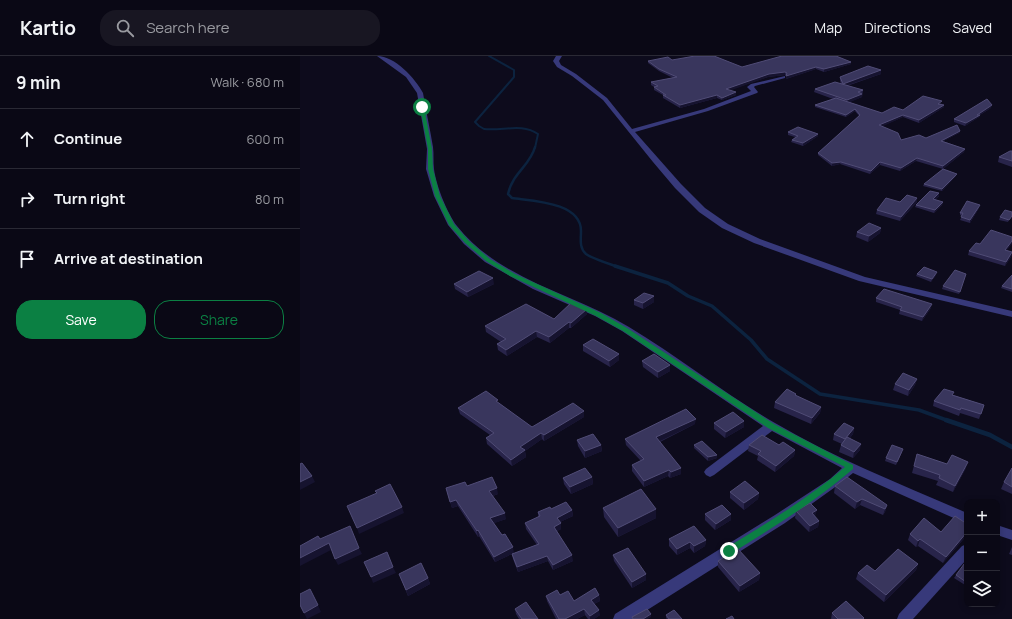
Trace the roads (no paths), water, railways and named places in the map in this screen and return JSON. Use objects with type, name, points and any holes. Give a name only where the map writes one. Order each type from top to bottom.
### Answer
[{"type":"street","points":[[380,56],[396,66],[417,85],[420,93],[430,149],[430,169],[438,196],[452,225],[467,242],[488,260],[512,275],[598,314],[625,329],[771,426],[851,467],[964,518]]},
{"type":"street","points":[[559,56],[556,61],[559,66],[574,75],[605,99],[660,166],[702,210],[725,226],[757,241],[862,279],[1012,314]]},
{"type":"street","points":[[631,131],[667,122],[743,97],[755,92],[750,87],[753,85],[783,77]]},
{"type":"street","points":[[710,472],[771,426]]},
{"type":"street","points":[[620,619],[780,519],[834,482],[851,467]]},
{"type":"street","points":[[1000,531],[1012,535]]},
{"type":"street","points":[[904,619],[964,553]]},
{"type":"waterway","points":[[489,56],[514,70],[514,77],[475,122],[484,129],[519,128],[532,131],[538,134],[535,148]]},
{"type":"waterway","points":[[535,147],[533,154],[517,174],[510,186],[508,194],[512,198],[554,205],[573,214],[579,221],[581,246],[584,252],[593,258],[617,267]]},
{"type":"waterway","points":[[617,267],[668,283],[688,296],[712,306],[751,340],[767,359],[820,394],[919,410],[949,421]]},
{"type":"waterway","points":[[946,420],[990,435],[1012,447]]}]
